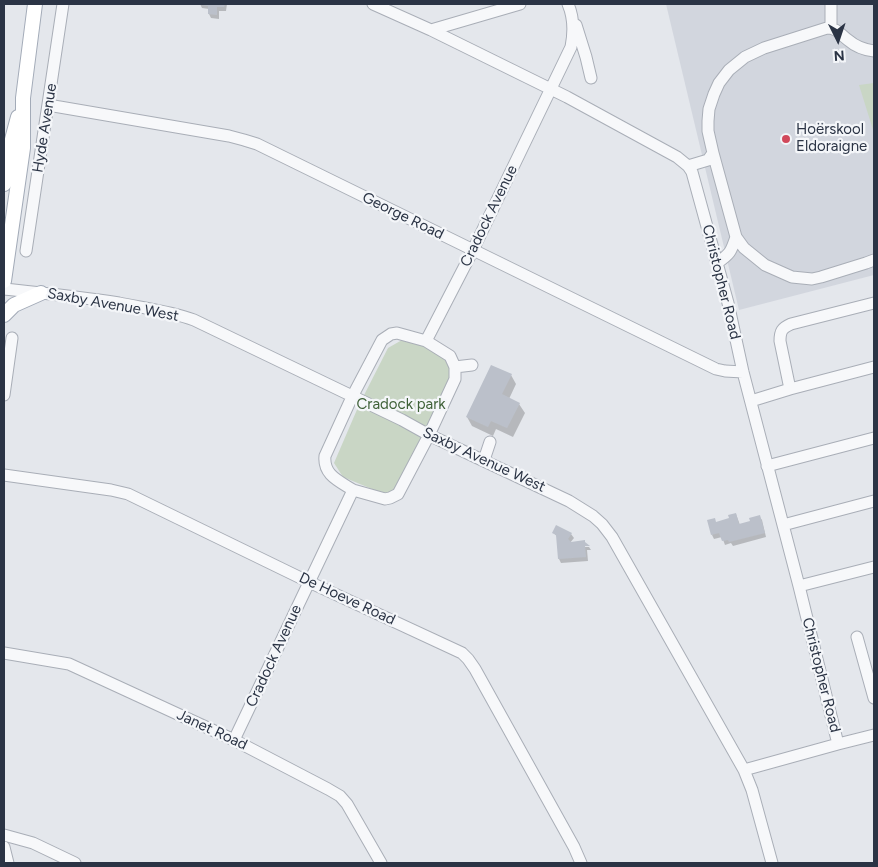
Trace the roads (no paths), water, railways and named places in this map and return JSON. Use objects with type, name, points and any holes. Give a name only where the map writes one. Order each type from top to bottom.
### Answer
[{"type":"main road","points":[[4,280],[23,148],[23,98],[35,4]]},
{"type":"main road","points":[[4,184],[10,147],[23,98]]},
{"type":"main road","points":[[4,315],[14,304],[41,293]]},
{"type":"street","name":"Hyde Avenue","points":[[26,251],[64,4]]},
{"type":"street","points":[[373,4],[431,30],[567,97],[678,157],[688,166],[708,160],[713,153]]},
{"type":"street","points":[[431,30],[520,4]]},
{"type":"street","points":[[832,4],[832,28]]},
{"type":"street","points":[[569,8],[580,36],[591,78]]},
{"type":"street","name":"Cradock Avenue","points":[[426,341],[473,250],[571,47],[573,29],[569,8]]},
{"type":"street","points":[[874,51],[860,47],[832,28],[764,48],[745,57],[729,70],[719,83],[714,94],[708,121],[713,153],[736,237],[744,248],[765,265],[792,277],[812,279],[874,260]]},
{"type":"street","name":"George Road","points":[[48,105],[244,140],[266,148],[716,368],[724,371],[743,372]]},
{"type":"street","name":"Christopher Road","points":[[688,166],[692,172],[728,303],[743,372],[838,744]]},
{"type":"street","points":[[717,263],[728,255],[733,248],[736,237]]},
{"type":"street","name":"Saxby Avenue West","points":[[4,289],[91,299],[151,308],[184,316],[570,501],[593,516],[612,537],[744,770],[752,790],[772,863]]},
{"type":"street","points":[[790,389],[780,341],[782,329],[791,324],[874,303]]},
{"type":"street","points":[[397,332],[426,341],[450,356],[455,367],[455,379],[429,435],[398,494],[385,499],[353,490],[332,477],[325,464],[325,456],[352,397],[379,345],[386,337],[397,332]]},
{"type":"street","points":[[4,395],[12,338]]},
{"type":"street","points":[[455,367],[472,366]]},
{"type":"street","points":[[751,401],[874,367]]},
{"type":"street","points":[[767,466],[874,438]]},
{"type":"street","points":[[484,460],[490,442]]},
{"type":"street","name":"De Hoeve Road","points":[[4,475],[128,494],[309,582],[462,653],[480,677],[565,830],[581,863]]},
{"type":"street","name":"Cradock Avenue","points":[[234,740],[353,490]]},
{"type":"street","points":[[783,525],[874,501]]},
{"type":"street","points":[[799,586],[874,567]]},
{"type":"street","points":[[857,637],[871,671],[874,698]]},
{"type":"street","name":"Janet Road","points":[[4,654],[69,664],[234,740],[340,796],[347,804],[381,863]]},
{"type":"street","points":[[744,770],[874,735]]},
{"type":"street","points":[[4,835],[33,843],[75,863]]},
{"type":"street","points":[[4,848],[8,863]]},
{"type":"place","name":"Hoërskool Eldoraigne","points":[[786,139]]},
{"type":"park label","name":"Cradock park","points":[[401,405]]}]
